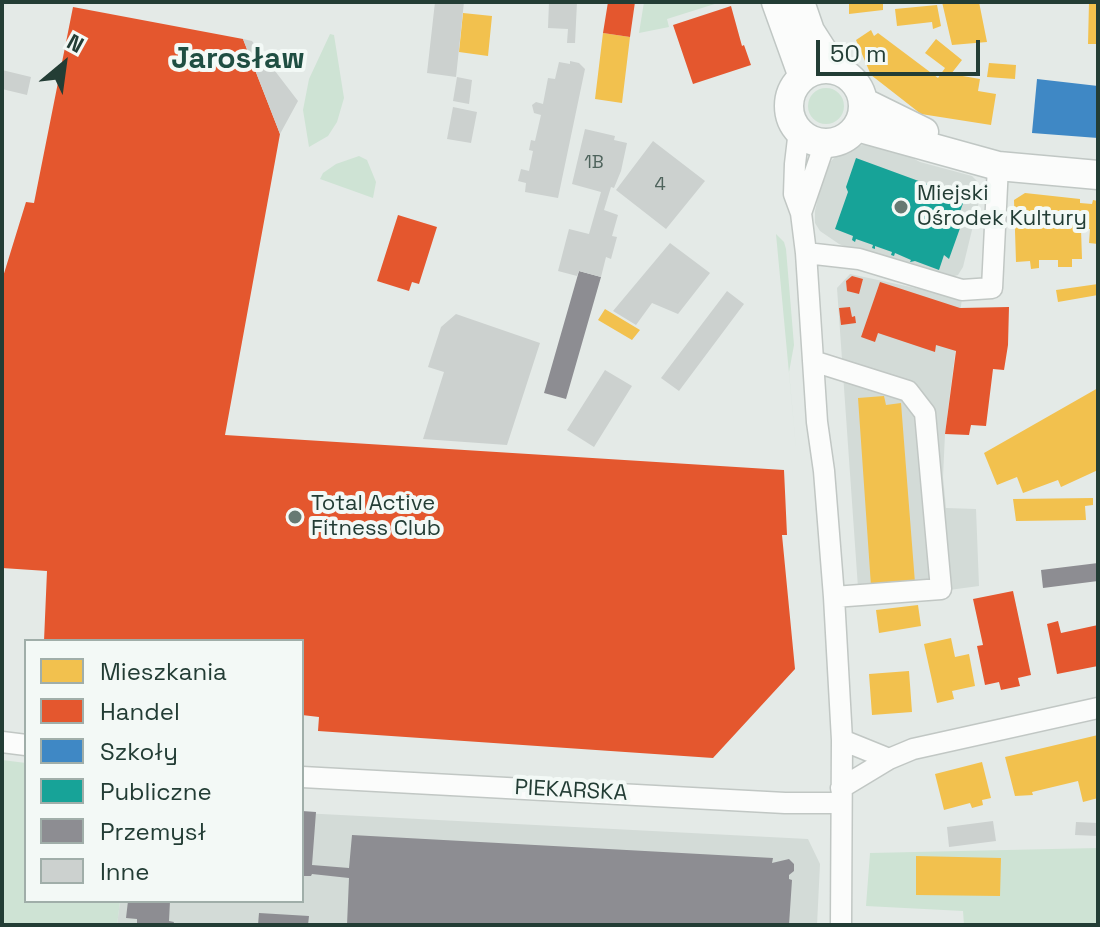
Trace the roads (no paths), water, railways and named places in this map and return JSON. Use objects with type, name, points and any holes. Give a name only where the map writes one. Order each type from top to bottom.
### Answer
[{"type":"main road","points":[[776,2],[803,77]]},
{"type":"main road","points":[[800,2],[810,31],[835,70],[854,82],[860,115],[843,139],[825,143],[799,130],[789,106],[791,95],[803,77],[813,71],[835,70]]},
{"type":"main road","points":[[860,115],[984,148],[1098,160]]},
{"type":"main road","points":[[860,115],[998,166],[1098,175]]},
{"type":"street","points":[[799,130],[794,194],[801,213],[806,253],[834,597],[842,740],[841,925]]},
{"type":"street","points":[[801,213],[825,143]]},
{"type":"street","points":[[806,253],[859,259],[962,290],[992,288],[998,166]]},
{"type":"street","points":[[813,361],[908,391],[925,413],[941,589],[834,597]]},
{"type":"street","points":[[841,795],[889,759],[913,749],[1098,708]]},
{"type":"street","points":[[842,740],[889,759]]},
{"type":"street","points":[[2,742],[24,745]]},
{"type":"street","name":"PIEKARSKA","points":[[304,777],[785,803],[841,795]]},
{"type":"place","name":"Miejski Ośrodek Kultury","points":[[901,207]]},
{"type":"place","name":"Total Active Fitness Club","points":[[295,517]]},
{"type":"district","name":"Jarosław","points":[[238,60]]}]
